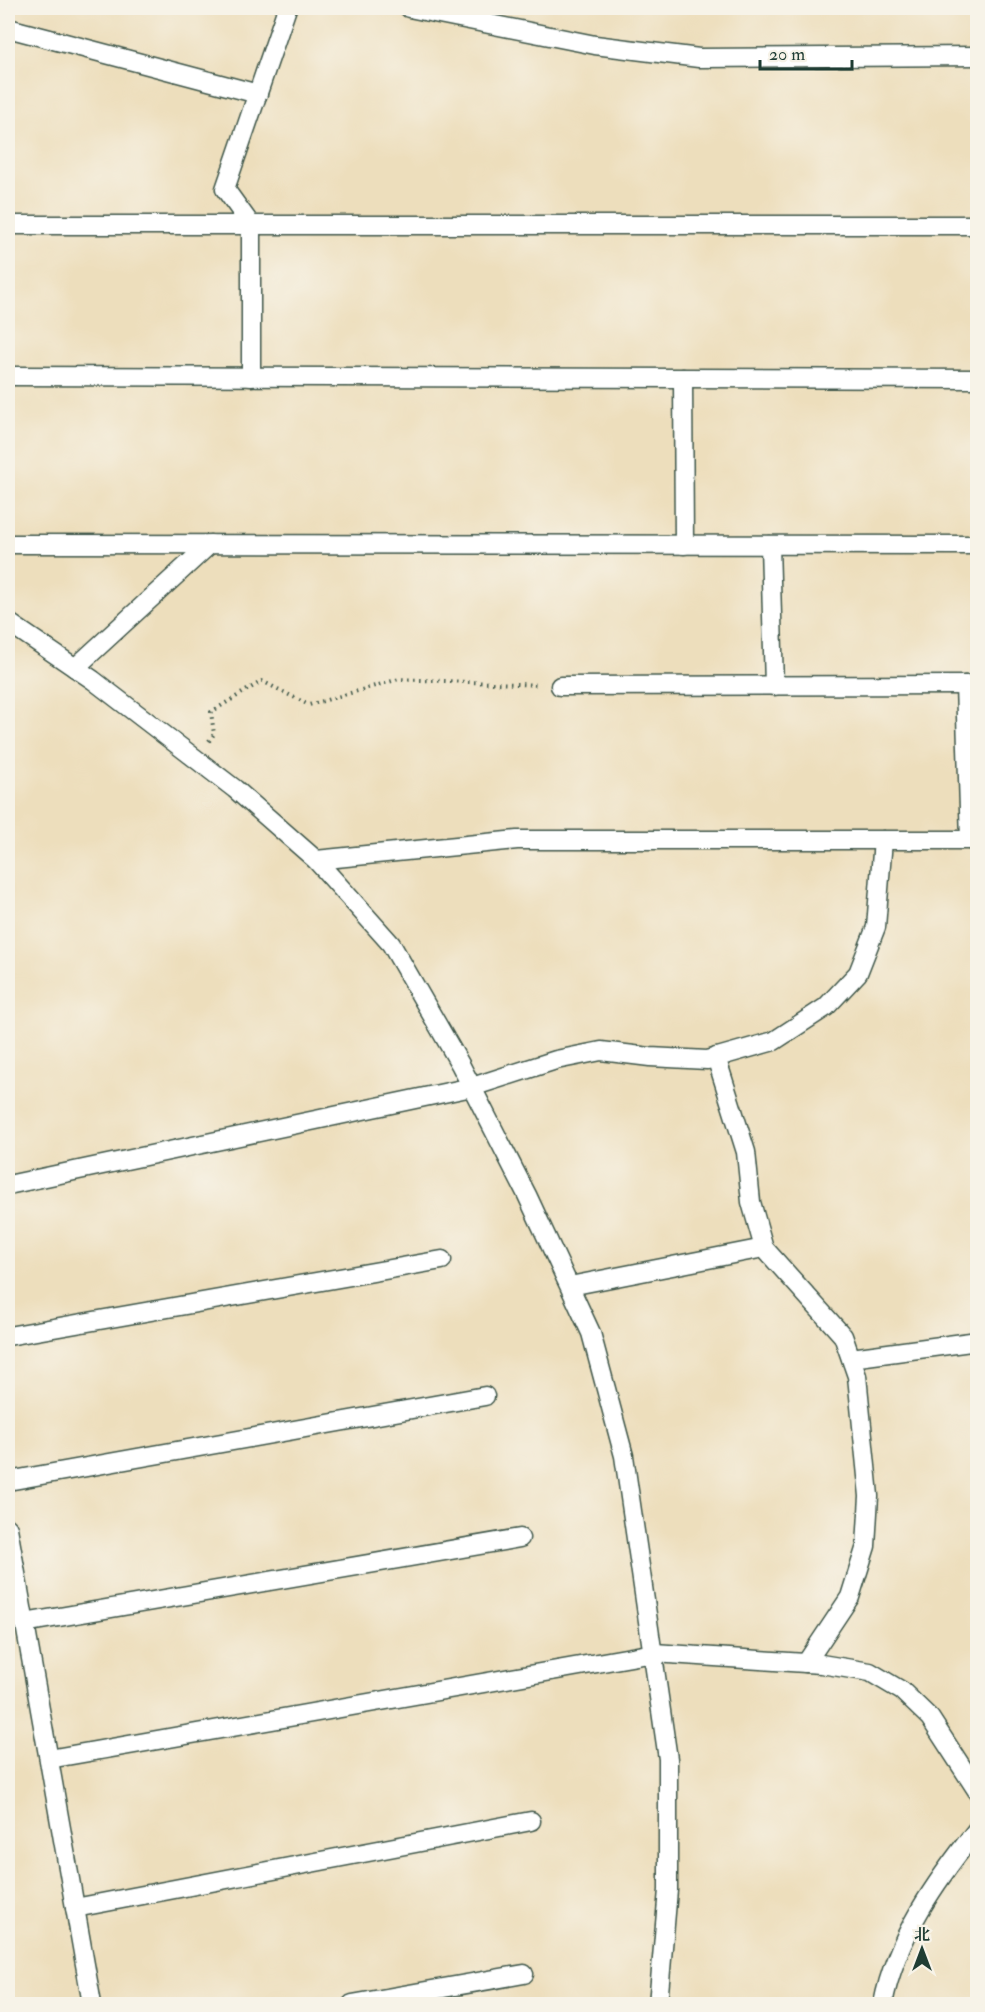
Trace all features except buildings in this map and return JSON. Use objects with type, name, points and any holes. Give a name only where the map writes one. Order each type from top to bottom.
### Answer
[{"type":"lane","points":[[251,377],[251,225],[225,189],[287,8]]},
{"type":"lane","points":[[410,8],[595,45],[699,58],[978,56]]},
{"type":"lane","points":[[8,28],[258,94]]},
{"type":"lane","points":[[8,225],[978,225]]},
{"type":"lane","points":[[8,376],[978,379]]},
{"type":"lane","points":[[683,378],[684,545]]},
{"type":"lane","points":[[8,544],[978,545]]},
{"type":"lane","points":[[75,668],[210,544]]},
{"type":"lane","points":[[770,545],[774,686]]},
{"type":"lane","points":[[8,622],[75,668],[235,789],[316,860],[391,944],[472,1087],[570,1286],[591,1333],[624,1456],[668,1759],[668,1890],[658,2004]]},
{"type":"lane","points":[[316,860],[517,840],[974,840],[971,685],[560,686]]},
{"type":"lane","points":[[8,1185],[472,1087],[556,1059],[601,1051],[650,1057],[707,1059],[774,1041],[826,1007],[858,973],[876,927],[883,840]]},
{"type":"lane","points":[[716,1057],[746,1152],[751,1202],[764,1248],[843,1335],[857,1376],[869,1496],[866,1546],[850,1597],[806,1663]]},
{"type":"lane","points":[[570,1286],[764,1248]]},
{"type":"lane","points":[[8,1336],[442,1260]]},
{"type":"lane","points":[[851,1358],[978,1341]]},
{"type":"lane","points":[[8,1481],[486,1396]]},
{"type":"lane","points":[[8,1528],[92,2004]]},
{"type":"lane","points":[[24,1623],[520,1538]]},
{"type":"lane","points":[[49,1759],[654,1653],[806,1663],[870,1672],[902,1690],[930,1718],[978,1792]]},
{"type":"lane","points":[[75,1908],[531,1821]]},
{"type":"lane","points":[[883,2004],[887,1987],[913,1920],[942,1873],[978,1828]]},
{"type":"lane","points":[[352,2004],[524,1974]]},
{"type":"path","points":[[196,759],[214,734],[211,712],[262,681],[309,705],[399,679],[560,686]]}]
